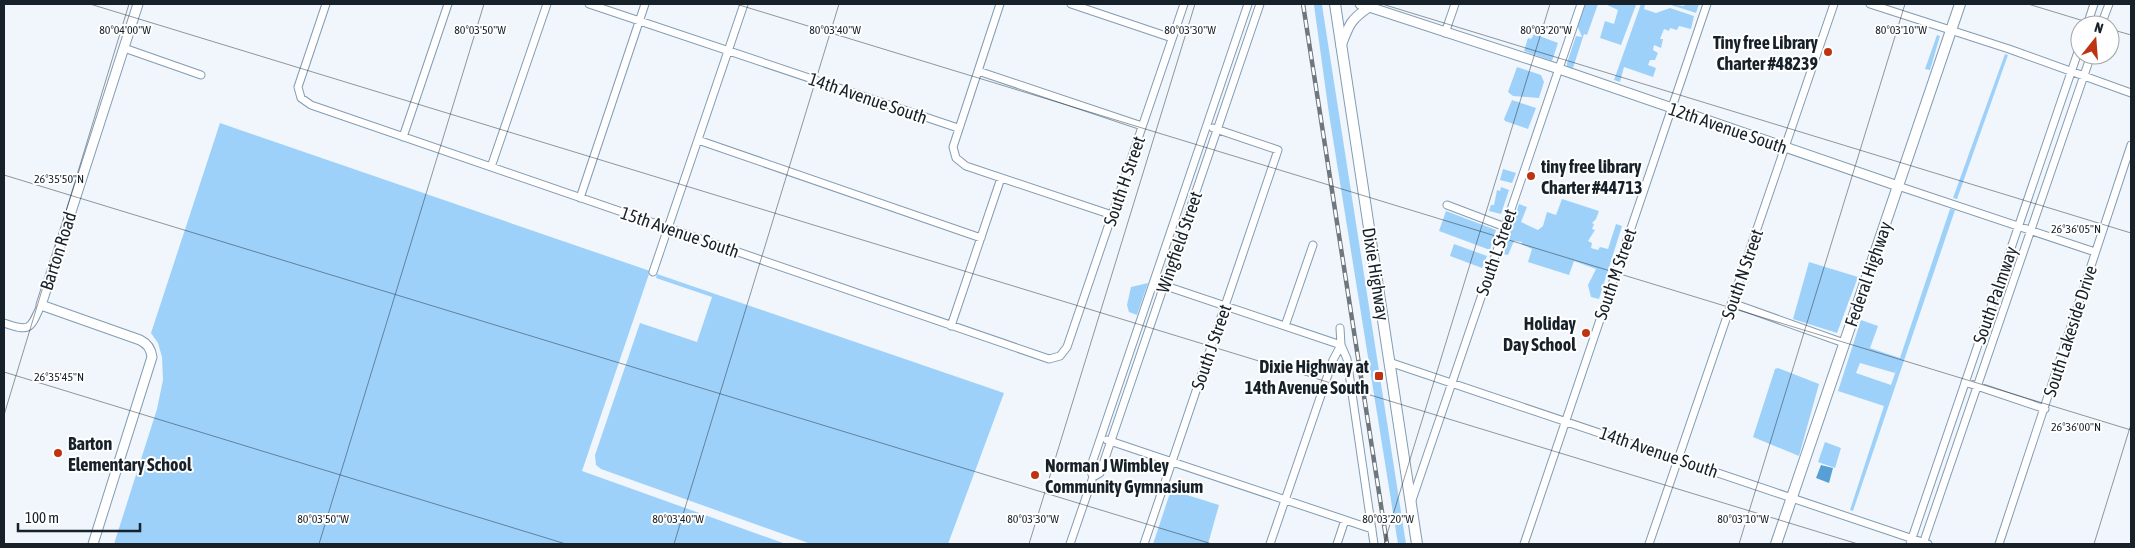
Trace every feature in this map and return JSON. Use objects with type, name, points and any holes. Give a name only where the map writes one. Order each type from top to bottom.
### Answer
[{"type":"main road","name":"Dixie Highway","points":[[1335,4],[1412,501],[1417,544]]},
{"type":"main road","name":"Federal Highway","points":[[1776,544],[1960,4]]},
{"type":"street","name":"Barton Road","points":[[4,323],[22,330],[27,329],[33,324],[41,305],[138,4]]},
{"type":"street","name":"15th Avenue South","points":[[326,4],[298,87],[302,98],[311,105],[1049,359],[1060,356]]},
{"type":"street","points":[[403,137],[448,4]]},
{"type":"street","points":[[491,168],[546,4]]},
{"type":"street","name":"14th Avenue South","points":[[589,4],[958,128]]},
{"type":"street","points":[[580,198],[645,4]]},
{"type":"street","points":[[653,272],[744,4]]},
{"type":"street","points":[[1000,4],[958,128],[953,147],[956,158],[966,166],[1112,215]]},
{"type":"street","points":[[1071,4],[1172,38]]},
{"type":"street","name":"South H Street","points":[[1060,356],[1067,346],[1184,4]]},
{"type":"street","name":"Wingfield Street","points":[[1070,544],[1093,477],[1090,469],[1248,4]]},
{"type":"street","name":"Wingfield Street","points":[[1093,477],[1100,473],[1260,4]]},
{"type":"street","points":[[1445,33],[1455,4]]},
{"type":"street","name":"South L Street","points":[[1412,501],[1581,4]]},
{"type":"street","name":"South M Street","points":[[1524,544],[1707,4]]},
{"type":"street","name":"South N Street","points":[[1649,544],[1834,4]]},
{"type":"street","points":[[1870,4],[2009,49],[2131,93]]},
{"type":"street","points":[[1341,46],[1354,17],[1365,5]]},
{"type":"street","name":"12th Avenue South","points":[[1365,5],[2095,252]]},
{"type":"street","points":[[124,48],[201,75]]},
{"type":"street","name":"South Palmway","points":[[1911,542],[2073,65]]},
{"type":"street","name":"South Palmway","points":[[1925,544],[1976,386],[2088,65]]},
{"type":"street","points":[[978,71],[1142,126]]},
{"type":"street","points":[[1206,126],[1217,130]]},
{"type":"street","name":"South J Street","points":[[1144,544],[1278,150],[1217,130]]},
{"type":"street","points":[[698,140],[981,238]]},
{"type":"street","name":"South Lakeside Drive","points":[[1999,544],[2131,145]]},
{"type":"street","points":[[1193,166],[1204,170]]},
{"type":"street","points":[[951,326],[1001,178]]},
{"type":"street","points":[[1447,205],[1505,227]]},
{"type":"street","points":[[1285,326],[1313,245]]},
{"type":"street","points":[[1154,282],[1341,345]]},
{"type":"street","points":[[1732,303],[1844,342]]},
{"type":"street","points":[[41,305],[145,342],[151,352],[152,357],[93,544]]},
{"type":"street","points":[[1340,328],[1341,345],[1347,359],[1374,544]]},
{"type":"street","points":[[1270,544],[1333,360],[1341,345]]},
{"type":"street","name":"14th Avenue South","points":[[1389,362],[1679,459],[1911,542],[1925,544]]},
{"type":"street","points":[[1965,382],[2045,409]]},
{"type":"street","points":[[1101,438],[1372,529]]},
{"type":"street","points":[[1337,544],[1345,520]]},
{"type":"shaded area","points":[[1585,4],[1598,4],[1587,35],[1584,34],[1573,68],[1567,67],[1576,36],[1582,37],[1577,25]]},
{"type":"shaded area","points":[[1605,4],[1636,5],[1621,45],[1600,38],[1605,21],[1614,24],[1618,10]]},
{"type":"shaded area","points":[[1641,4],[1645,4],[1644,9],[1656,13],[1670,8],[1694,16],[1691,29],[1679,26],[1677,30],[1670,28],[1669,31],[1664,29],[1660,39],[1663,39],[1661,48],[1654,45],[1653,50],[1658,53],[1655,60],[1650,60],[1648,65],[1656,68],[1653,77],[1624,67],[1620,82],[1614,80]]},
{"type":"shaded area","points":[[1668,4],[1684,6],[1685,4],[1699,4],[1696,13]]},
{"type":"shaded area","points":[[1314,5],[1322,5],[1406,544],[1398,544],[1329,114]]},
{"type":"shaded area","points":[[1534,34],[1558,43],[1552,61],[1524,51],[1528,38],[1531,39]]},
{"type":"shaded area","points":[[1937,35],[1940,36],[1930,70],[1925,69]]},
{"type":"shaded area","points":[[2005,54],[2008,55],[1957,199],[1953,198]]},
{"type":"shaded area","points":[[1517,67],[1541,75],[1544,82],[1539,98],[1513,96],[1508,92]]},
{"type":"shaded area","points":[[1512,100],[1536,108],[1528,129],[1505,121],[1504,119]]},
{"type":"shaded area","points":[[220,123],[650,271],[582,471],[786,544],[114,544],[157,409],[163,380],[162,357],[158,343],[151,333]]},
{"type":"shaded area","points":[[1503,169],[1516,173],[1512,183],[1500,180]]},
{"type":"shaded area","points":[[1501,187],[1509,190],[1501,214],[1489,211],[1491,205],[1494,205],[1497,190],[1500,191]]},
{"type":"shaded area","points":[[1562,199],[1599,211],[1592,223],[1594,224],[1592,229],[1595,230],[1588,241],[1592,243],[1591,248],[1598,250],[1600,247],[1608,249],[1616,224],[1622,226],[1599,299],[1591,297],[1588,285],[1596,269],[1574,261],[1569,275],[1528,262],[1532,249],[1521,244],[1522,242],[1514,241],[1508,255],[1503,254],[1519,204],[1527,207],[1521,222],[1538,230],[1543,226],[1547,212],[1556,215]]},
{"type":"shaded area","points":[[1950,209],[1955,210],[1853,511],[1850,510],[1884,406],[1838,391],[1861,320],[1878,326],[1870,348],[1900,358]],"holes":[[[1860,363],[1895,373],[1898,365],[1891,385],[1856,373]]]},
{"type":"shaded area","points":[[1446,211],[1496,230],[1490,250],[1439,231]]},
{"type":"shaded area","points":[[1454,244],[1487,256],[1482,268],[1450,256]]},
{"type":"shaded area","points":[[1809,262],[1858,277],[1837,333],[1793,319]]},
{"type":"shaded area","points":[[657,274],[1004,393],[948,544],[811,544],[601,469],[596,465],[595,455],[640,323],[697,342],[712,297],[656,278]]},
{"type":"shaded area","points":[[1148,283],[1137,315],[1129,312],[1127,305],[1131,287]]},
{"type":"shaded area","points":[[1778,368],[1819,384],[1799,456],[1753,437],[1775,369]]},
{"type":"shaded area","points":[[1825,442],[1841,448],[1835,468],[1818,462]]},
{"type":"shaded area","points":[[1821,465],[1833,468],[1829,483],[1816,478]]},
{"type":"shaded area","points":[[1171,490],[1219,505],[1208,544],[1153,544]]},
{"type":"railway","points":[[1303,4],[1387,544]]},
{"type":"place","name":"Tiny free Library Charter #48239","points":[[1828,52]]},
{"type":"place","name":"tiny free library Charter #44713","points":[[1531,176]]},
{"type":"place","name":"Holiday Day School","points":[[1586,333]]},
{"type":"place","name":"Dixie Highway at 14th Avenue South","points":[[1379,376]]},
{"type":"place","name":"Barton Elementary School","points":[[58,453]]},
{"type":"place","name":"Norman J Wimbley Community Gymnasium","points":[[1035,475]]}]
